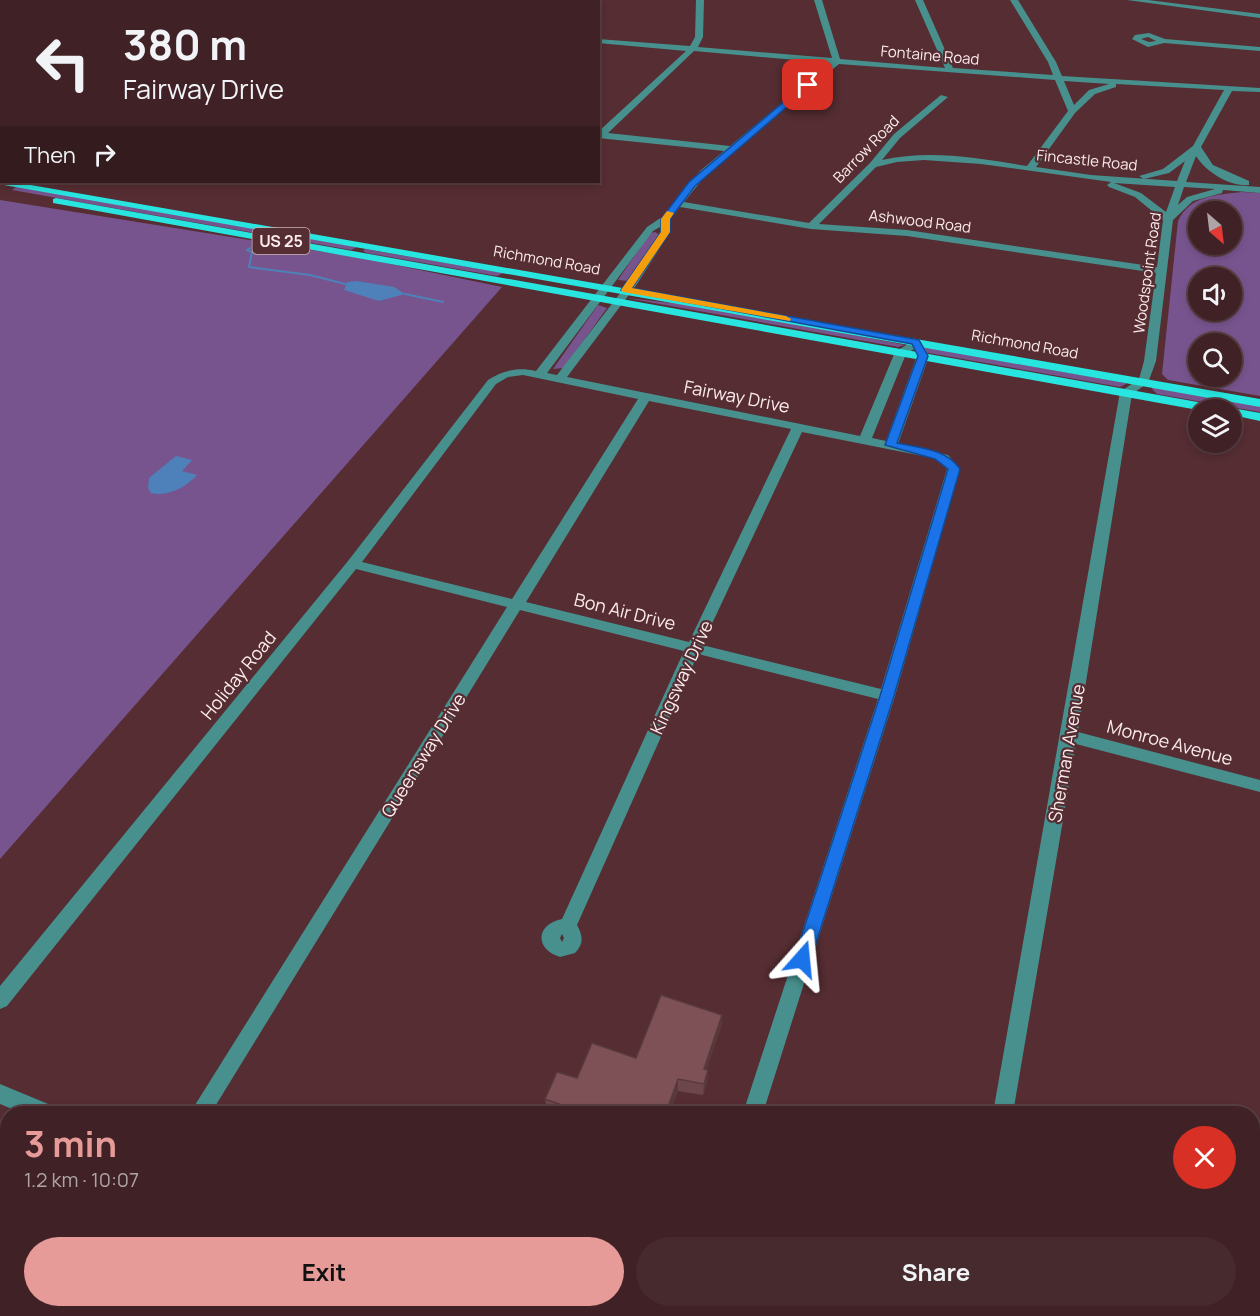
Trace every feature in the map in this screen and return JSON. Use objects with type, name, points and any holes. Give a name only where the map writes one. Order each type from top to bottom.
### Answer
[{"type":"main road","name":"Richmond Road","points":[[15,183],[602,296],[624,292],[703,304],[1260,403]]},
{"type":"main road","name":"Richmond Road","points":[[0,190],[503,281],[542,282],[602,296]]},
{"type":"main road","name":"Richmond Road","points":[[624,292],[901,352],[1188,404]]},
{"type":"main road","points":[[1242,414],[1260,417]]},
{"type":"street","points":[[600,135],[694,47],[699,37],[700,0]]},
{"type":"street","points":[[540,375],[602,296],[650,229],[665,219],[692,184],[837,60],[818,0]]},
{"type":"street","points":[[919,0],[950,70]]},
{"type":"street","points":[[1014,0],[1052,62],[1072,111]]},
{"type":"street","points":[[1131,0],[1260,16]]},
{"type":"street","name":"Fontaine Road","points":[[600,41],[694,47],[1004,75],[1260,90]]},
{"type":"street","points":[[1164,41],[1260,49]]},
{"type":"street","points":[[1004,75],[1031,72],[1052,62]]},
{"type":"street","points":[[1052,62],[1076,74],[1127,83]]},
{"type":"street","points":[[1004,75],[1050,88],[1062,95],[1072,111]]},
{"type":"street","points":[[1029,170],[1072,111],[1092,92],[1127,83]]},
{"type":"street","name":"Woodspoint Road","points":[[1144,381],[1150,362],[1168,219],[1180,184],[1228,88]]},
{"type":"street","name":"Barrow Road","points":[[812,226],[873,165],[897,136],[945,97]]},
{"type":"street","points":[[600,135],[731,149]]},
{"type":"street","points":[[1090,178],[1137,177],[1158,173],[1179,163],[1197,147],[1203,161],[1212,170],[1257,189]]},
{"type":"street","name":"Fincastle Road","points":[[885,151],[911,158]]},
{"type":"street","name":"Fincastle Road","points":[[873,165],[911,158],[944,159],[1090,178],[1257,189]]},
{"type":"street","points":[[1090,178],[1138,195],[1168,219],[1182,204],[1197,196],[1218,191],[1257,189]]},
{"type":"street","name":"Ashwood Road","points":[[676,204],[812,226],[907,233],[1161,272]]},
{"type":"street","points":[[561,378],[665,232],[665,219]]},
{"type":"street","points":[[865,440],[901,352],[916,342],[923,356],[891,445]]},
{"type":"street","name":"Fairway Drive","points":[[504,374],[524,372],[561,378],[891,445],[944,458],[951,464],[954,472],[887,696]]},
{"type":"street","name":"Holiday Road","points":[[0,1000],[353,564],[492,382],[504,374]]},
{"type":"street","points":[[1126,392],[1144,381]]},
{"type":"street","name":"Sherman Avenue","points":[[1004,1106],[1070,736],[1126,392]]},
{"type":"street","name":"Queensway Drive","points":[[204,1106],[646,396]]},
{"type":"street","name":"Kingsway Drive","points":[[567,928],[693,648],[798,427]]},
{"type":"street","name":"Bon Air Drive","points":[[353,564],[887,696]]},
{"type":"street","points":[[755,1106],[887,696]]},
{"type":"street","name":"Monroe Avenue","points":[[1070,736],[1260,786]]},
{"type":"street","points":[[0,1094],[29,1106]]},
{"type":"shaded area","points":[[17,186],[357,247],[351,250],[12,190]]},
{"type":"shaded area","points":[[1242,192],[1260,193],[1260,396],[1208,387],[1242,387],[1242,333],[1188,333],[1188,383],[1168,380],[1162,374],[1178,221],[1183,212],[1188,208],[1188,255],[1242,255],[1242,201],[1197,201]]},
{"type":"shaded area","points":[[0,200],[362,258],[502,287],[0,859]]},
{"type":"shaded area","points":[[655,232],[660,235],[628,281],[618,280],[650,233]]},
{"type":"shaded area","points":[[365,249],[503,273],[497,276],[367,253],[363,251]]},
{"type":"shaded area","points":[[626,298],[709,307],[905,345],[898,347]]},
{"type":"shaded area","points":[[598,305],[607,308],[564,368],[553,369]]},
{"type":"shaded area","points":[[924,347],[1126,384],[1120,387],[929,353],[925,352]]},
{"type":"shaded area","points":[[1153,387],[1224,399],[1188,399],[1157,394],[1152,389]]},
{"type":"shaded area","points":[[1242,402],[1260,405],[1260,412],[1242,409]]},
{"type":"water","points":[[356,281],[394,287],[405,294],[379,301],[344,290],[347,282]]},
{"type":"water","points":[[176,456],[192,460],[182,471],[197,475],[177,490],[164,494],[151,493],[148,488],[149,478]]},
{"type":"building","points":[[661,995],[722,1015],[704,1069],[708,1070],[704,1084],[678,1079],[668,1106],[564,1106],[545,1099],[557,1072],[577,1078],[592,1043],[636,1058]]},
{"type":"waterway","points":[[250,248],[247,250],[252,252],[249,267],[310,275],[345,284]]},
{"type":"waterway","points":[[405,294],[443,302]]},
{"type":"slow traffic","points":[[670,213],[665,219],[665,232],[626,290],[786,319]]},
{"type":"route","points":[[802,959],[887,696],[954,469],[949,462],[939,456],[891,445],[923,356],[916,342],[626,290],[665,232],[665,219],[692,184],[808,85]]}]
